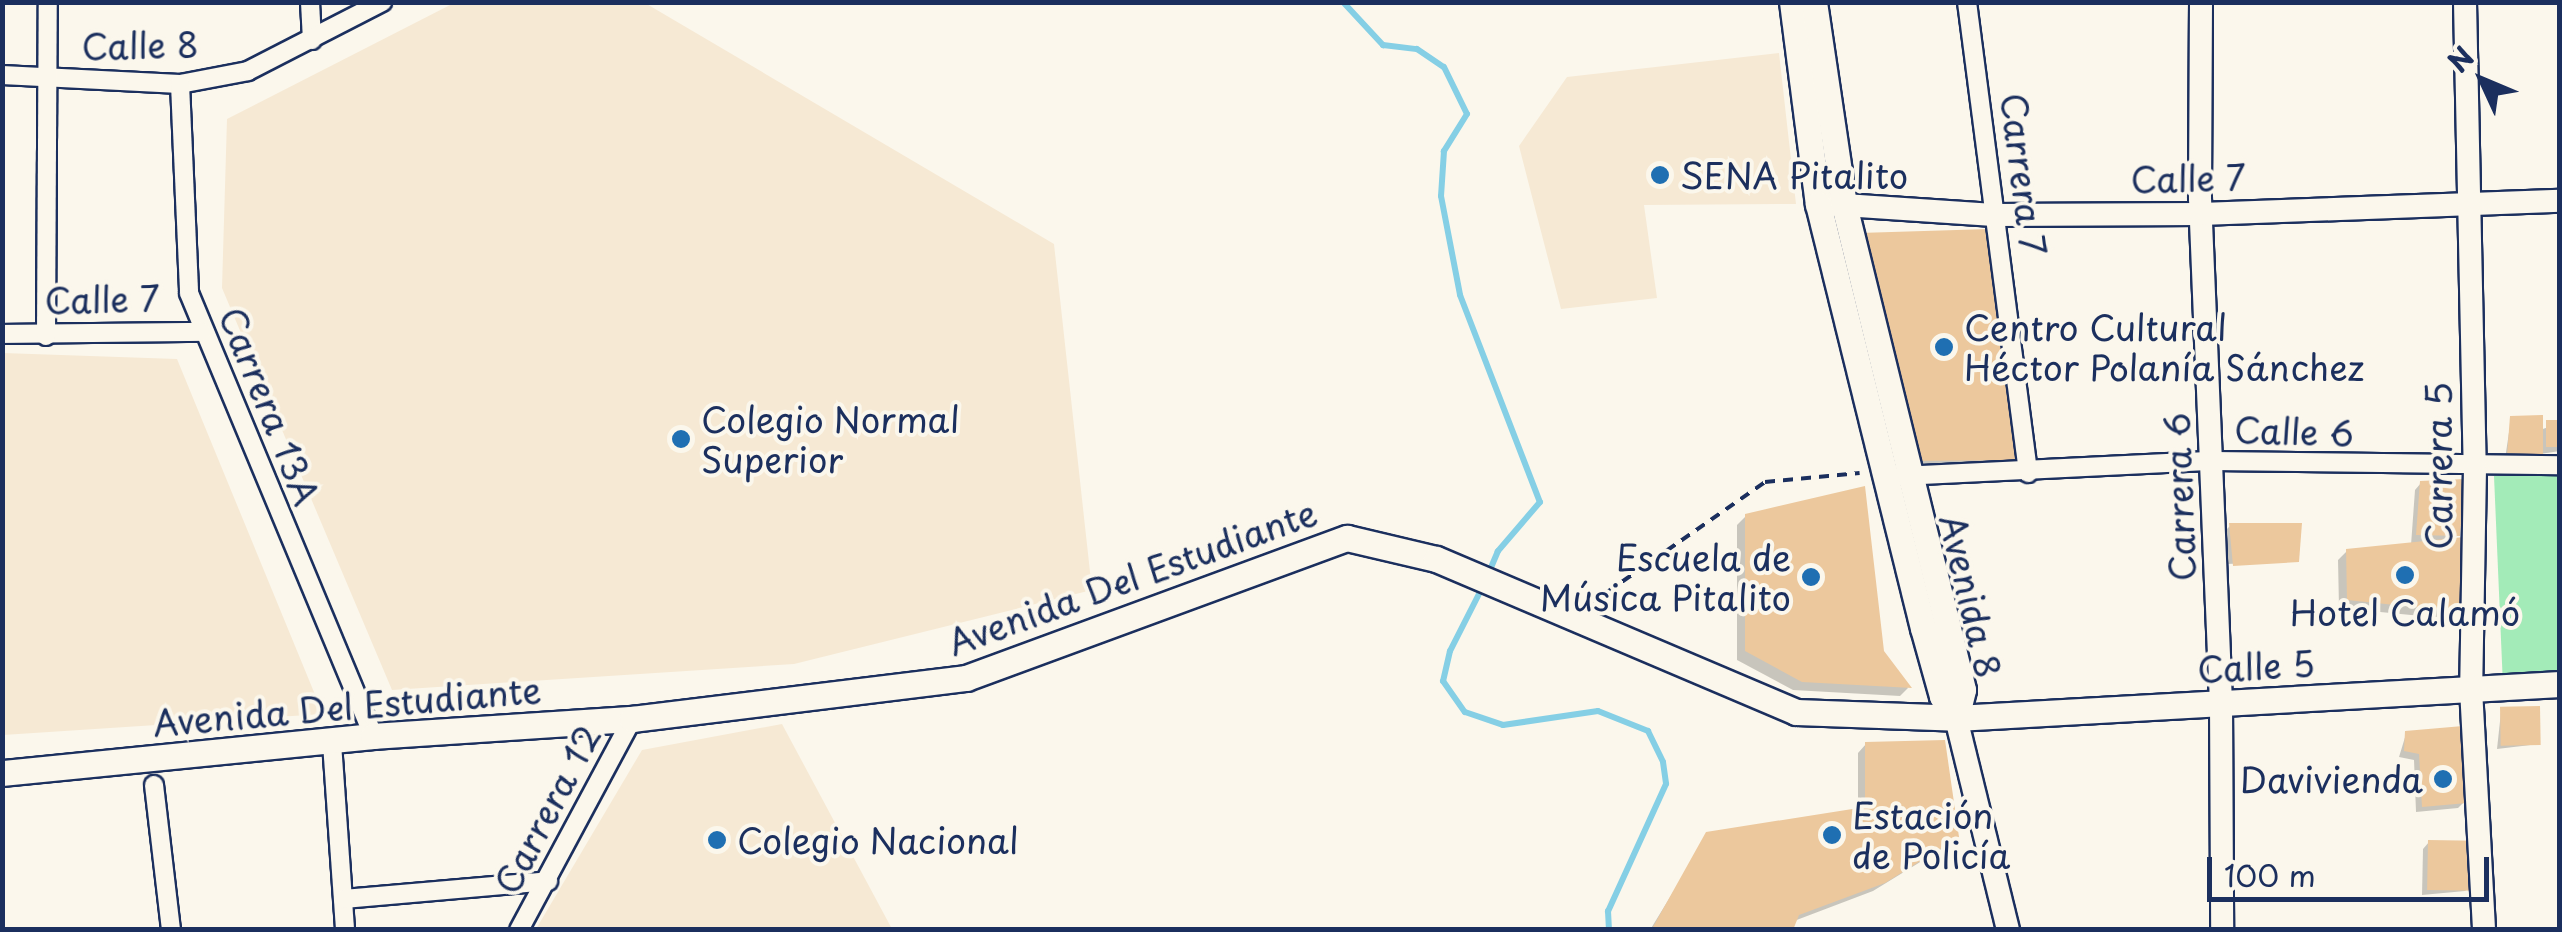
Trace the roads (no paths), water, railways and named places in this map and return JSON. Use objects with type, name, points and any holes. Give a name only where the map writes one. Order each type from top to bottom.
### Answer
[{"type":"main road","name":"Avenida 8","points":[[1792,2],[1831,204],[1942,696],[1956,718]]},
{"type":"main road","name":"Avenida 8","points":[[1814,2],[1831,204]]},
{"type":"main road","name":"Avenida Del Estudiante","points":[[2,773],[374,736],[632,719],[966,678],[1347,538],[1436,559],[1796,712],[1956,718]]},
{"type":"main road","name":"Calle 5","points":[[1956,718],[2560,684]]},
{"type":"street","points":[[46,336],[48,2]]},
{"type":"street","points":[[310,2],[312,40]]},
{"type":"street","name":"Calle 8","points":[[2,75],[180,84],[248,71],[382,2]]},
{"type":"street","name":"Carrera 7","points":[[1966,2],[2028,474]]},
{"type":"street","name":"Carrera 6","points":[[2201,2],[2200,214],[2221,703],[2222,930]]},
{"type":"street","name":"Carrera 5","points":[[2465,2],[2475,468],[2471,689],[2484,930]]},
{"type":"street","name":"Carrera 13A","points":[[180,84],[190,294],[202,332],[374,736]]},
{"type":"street","name":"Calle 7","points":[[1831,204],[1994,214],[2200,214],[2560,201]]},
{"type":"street","name":"Calle 7","points":[[2,334],[202,332]]},
{"type":"street","name":"Calle 6","points":[[1893,474],[2028,474],[2213,462],[2560,466]]},
{"type":"street","points":[[1956,718],[2008,930]]},
{"type":"street","name":"Carrera 12","points":[[519,930],[632,719]]},
{"type":"street","points":[[332,743],[344,930]]},
{"type":"street","points":[[154,785],[171,930]]},
{"type":"street","points":[[344,899],[548,881]]},
{"type":"waterway","points":[[1343,2],[1383,45],[1417,49],[1444,67],[1467,114],[1444,151],[1441,196],[1460,295],[1540,502],[1498,551],[1488,574]]},
{"type":"waterway","points":[[1483,586],[1450,651],[1443,681],[1465,712],[1503,725],[1598,711],[1648,731],[1663,762],[1666,784],[1608,911],[1609,930]]},
{"type":"place","name":"SENA Pitalito","points":[[1660,175]]},
{"type":"place","name":"Centro Cultural Héctor Polanía Sánchez","points":[[1944,347]]},
{"type":"place","name":"Colegio Normal Superior","points":[[681,439]]},
{"type":"place","name":"Hotel Calamó","points":[[2405,575]]},
{"type":"place","name":"Escuela de Música Pitalito","points":[[1811,577]]},
{"type":"place","name":"Davivienda","points":[[2443,779]]},
{"type":"place","name":"Estación de Policía","points":[[1832,835]]},
{"type":"place","name":"Colegio Nacional","points":[[717,840]]}]
